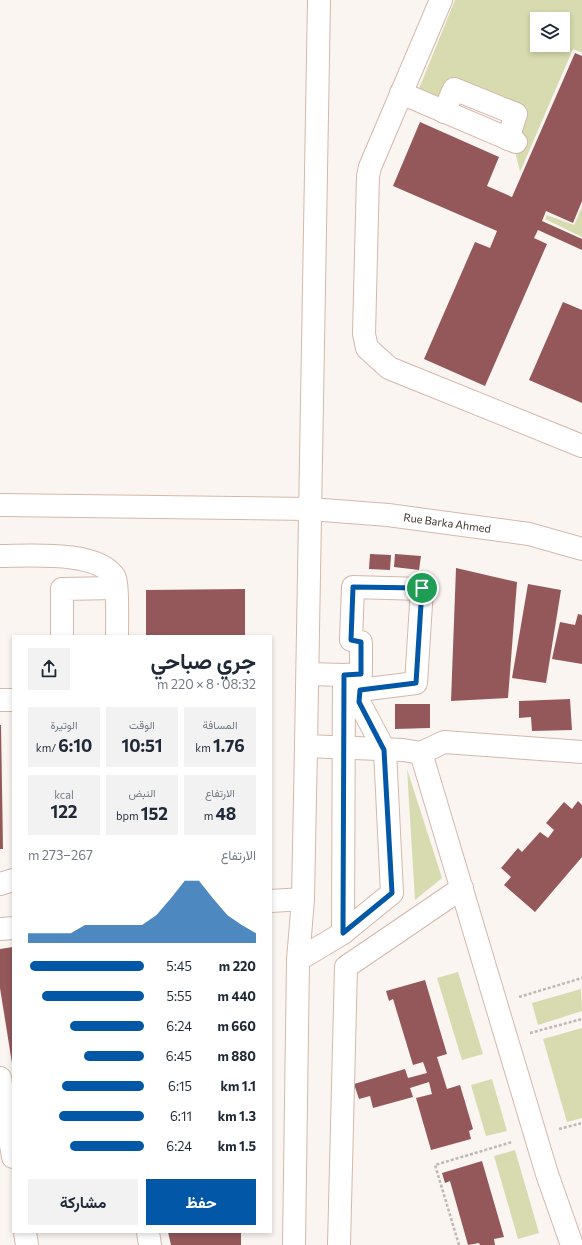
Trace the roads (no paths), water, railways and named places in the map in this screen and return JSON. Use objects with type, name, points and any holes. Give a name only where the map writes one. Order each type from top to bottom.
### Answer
[{"type":"street","points":[[294,1245],[298,960],[303,899],[308,674],[319,0]]},
{"type":"street","points":[[441,0],[370,167],[368,176],[364,334],[367,348],[389,368],[582,446]]},
{"type":"street","points":[[401,93],[444,112],[454,89],[516,114],[512,141]]},
{"type":"street","name":"Rue Barka Ahmed","points":[[0,505],[310,509],[388,515],[500,529],[528,534],[582,549]]},
{"type":"street","points":[[0,556],[72,557],[106,567],[116,580],[117,635]]},
{"type":"street","points":[[308,674],[361,674],[361,642],[351,640],[353,587],[422,588],[416,683],[360,690],[359,702]]},
{"type":"street","points":[[62,635],[62,589],[116,588]]},
{"type":"street","points":[[298,960],[343,933],[392,893],[384,750],[344,675]]},
{"type":"street","points":[[343,933],[345,748],[344,675]]},
{"type":"street","points":[[0,700],[12,700]]},
{"type":"street","points":[[306,746],[404,750],[421,753],[444,742],[582,752]]},
{"type":"street","points":[[421,753],[536,1136],[572,1245]]},
{"type":"street","points":[[0,884],[12,880]]},
{"type":"street","points":[[339,1245],[346,967],[462,888]]},
{"type":"street","points":[[272,901],[303,899]]},
{"type":"street","points":[[0,929],[12,928]]},
{"type":"street","points":[[0,1078],[12,1151]]},
{"type":"street","points":[[25,1233],[28,1245]]},
{"type":"street","points":[[148,1233],[150,1245]]}]
